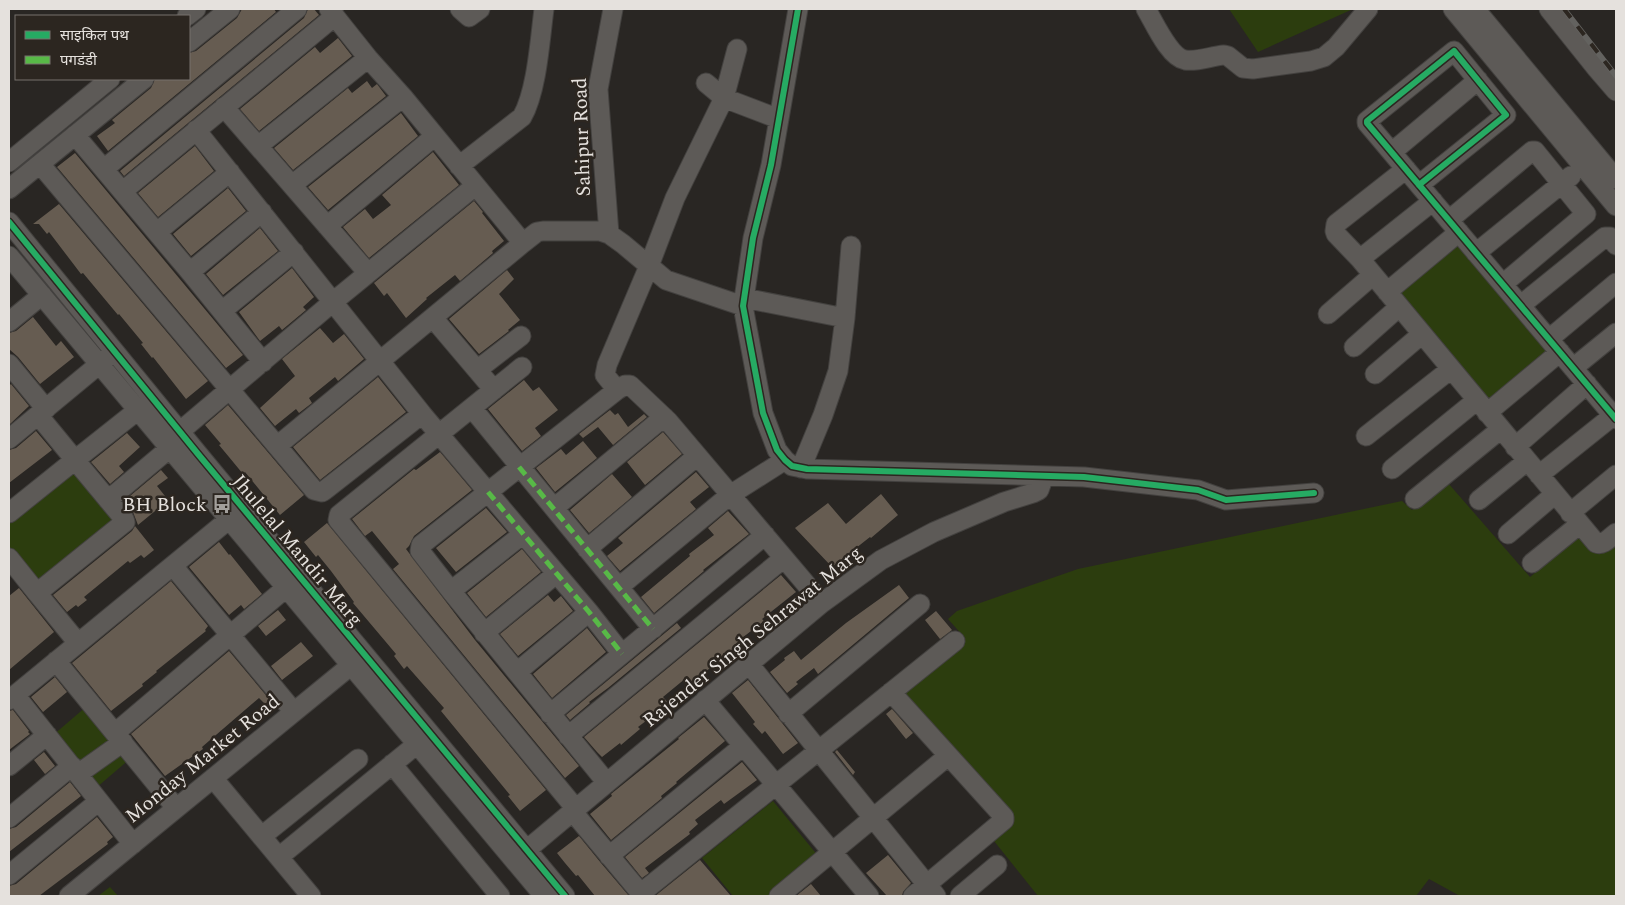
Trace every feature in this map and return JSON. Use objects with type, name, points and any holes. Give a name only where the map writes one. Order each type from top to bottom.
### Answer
[{"type":"street","points":[[190,41],[230,9]]},
{"type":"street","points":[[104,169],[297,9]]},
{"type":"street","points":[[460,9],[469,17],[480,9]]},
{"type":"street","points":[[459,166],[522,116],[527,108],[532,93],[544,9]]},
{"type":"street","name":"Sahipur Road","points":[[609,234],[598,89],[614,9]]},
{"type":"street","points":[[793,464],[777,450],[763,413],[743,302],[753,238],[771,166],[780,119],[798,9]]},
{"type":"street","points":[[1146,9],[1158,31],[1179,58],[1194,60],[1224,55],[1243,68],[1253,69],[1311,61],[1324,57],[1336,47],[1368,9]]},
{"type":"street","points":[[1454,9],[1589,160],[1616,180]]},
{"type":"street","points":[[1475,9],[1589,160],[1616,206]]},
{"type":"street","points":[[1549,9],[1616,91]]},
{"type":"street","points":[[123,191],[224,107],[332,12],[368,58],[523,243]]},
{"type":"street","points":[[617,390],[605,375],[607,365],[649,266],[675,198],[724,98],[737,49]]},
{"type":"street","points":[[1420,185],[1505,115],[1455,52],[1452,51],[1366,121],[1573,368],[1613,409],[1539,475]]},
{"type":"street","points":[[258,146],[368,58]]},
{"type":"street","points":[[9,162],[109,80]]},
{"type":"street","points":[[9,189],[143,80]]},
{"type":"street","points":[[1392,152],[1478,80]]},
{"type":"street","points":[[706,84],[724,98],[780,119]]},
{"type":"street","points":[[292,185],[402,97]]},
{"type":"street","points":[[224,107],[368,273]]},
{"type":"street","points":[[196,130],[381,360],[422,414],[524,534],[622,654]]},
{"type":"street","points":[[75,135],[263,362]]},
{"type":"street","points":[[327,226],[435,136]]},
{"type":"street","points":[[1354,347],[1454,226],[1533,150],[1586,214],[1503,284]]},
{"type":"street","points":[[1476,253],[1589,160]]},
{"type":"street","points":[[40,164],[314,490],[322,492],[422,414]]},
{"type":"street","points":[[1406,169],[1336,224],[1336,234],[1360,259],[1598,544],[1604,543],[1616,533]]},
{"type":"street","points":[[157,232],[230,172]]},
{"type":"street","points":[[108,500],[172,441],[334,301],[475,186]]},
{"type":"street","points":[[1360,259],[1433,201]]},
{"type":"street","points":[[190,272],[262,212]]},
{"type":"street","name":"Jhulelal Mandir Marg","points":[[9,222],[114,352],[172,441]]},
{"type":"street","points":[[277,446],[537,232],[591,230],[609,234],[666,280],[743,302],[845,318]]},
{"type":"street","points":[[1521,305],[1606,237],[1610,237],[1616,245]]},
{"type":"street","points":[[793,464],[823,415],[838,372],[851,246]]},
{"type":"street","points":[[222,311],[294,252]]},
{"type":"street","name":"Jhulelal Mandir Marg","points":[[9,256],[138,410],[172,441],[236,514],[521,855],[544,896]]},
{"type":"street","points":[[1328,314],[1373,275]]},
{"type":"street","points":[[1392,469],[1482,406],[1555,346],[1616,283]]},
{"type":"street","points":[[9,322],[42,295]]},
{"type":"street","points":[[433,318],[494,390]]},
{"type":"street","points":[[1573,368],[1616,333]]},
{"type":"street","points":[[1375,374],[1422,334]]},
{"type":"street","points":[[477,370],[521,336]]},
{"type":"street","points":[[9,440],[114,352]]},
{"type":"street","points":[[522,367],[339,516],[339,522],[641,895],[956,640]]},
{"type":"street","points":[[1366,436],[1451,369]]},
{"type":"street","points":[[11,372],[42,412],[75,460],[124,519],[124,524],[37,593]]},
{"type":"street","points":[[1479,500],[1587,384]]},
{"type":"street","points":[[607,783],[450,591],[420,551],[420,546],[617,390],[625,385],[633,386],[664,417],[822,603]]},
{"type":"street","points":[[472,408],[652,629]]},
{"type":"street","points":[[9,513],[138,410]]},
{"type":"street","points":[[554,508],[664,417]]},
{"type":"street","points":[[1415,499],[1501,429]]},
{"type":"street","points":[[588,549],[697,456]]},
{"type":"street","points":[[619,587],[730,495],[793,464],[1084,477],[1198,490],[1226,500],[1314,493]]},
{"type":"street","points":[[1532,563],[1616,475]]},
{"type":"street","name":"Rajender Singh Sehrawat Marg","points":[[521,855],[822,603],[881,560],[934,532],[1004,502],[1039,490],[1044,476]]},
{"type":"street","points":[[1508,534],[1555,494]]},
{"type":"street","points":[[133,844],[47,735],[12,697],[236,514]]},
{"type":"street","name":"Jhulelal Mandir Marg","points":[[236,514],[287,588],[358,660],[417,744],[521,855],[565,896]]},
{"type":"street","points":[[450,591],[524,534]]},
{"type":"street","points":[[550,714],[765,535]]},
{"type":"street","points":[[9,558],[15,579],[37,593],[78,643]]},
{"type":"street","points":[[568,736],[784,558]]},
{"type":"street","points":[[172,566],[294,712]]},
{"type":"street","points":[[484,633],[556,574]]},
{"type":"street","points":[[9,818],[119,737],[231,635],[287,588]]},
{"type":"street","points":[[788,714],[920,604]]},
{"type":"street","points":[[516,672],[589,612]]},
{"type":"street","name":"Monday Market Road","points":[[69,896],[358,660]]},
{"type":"street","points":[[56,661],[176,808]]},
{"type":"street","points":[[749,664],[873,819],[926,892],[1004,819],[1004,816],[891,692]]},
{"type":"street","points":[[705,700],[868,896]]},
{"type":"street","points":[[9,766],[47,735]]},
{"type":"street","points":[[279,857],[417,744]]},
{"type":"street","points":[[610,856],[743,746]]},
{"type":"street","points":[[779,896],[948,756]]},
{"type":"street","points":[[262,836],[358,759]]},
{"type":"street","points":[[392,764],[500,896]]},
{"type":"street","points":[[213,778],[311,896]]},
{"type":"street","points":[[9,875],[100,801]]},
{"type":"street","points":[[960,896],[997,865]]},
{"type":"green space","points":[[1229,9],[1353,9],[1258,52]]},
{"type":"green space","points":[[1456,242],[1550,354],[1489,405],[1395,293]]},
{"type":"green space","points":[[75,467],[120,521],[38,587],[9,551],[9,520]]},
{"type":"green space","points":[[1448,483],[1530,577],[1582,535],[1598,554],[1616,538],[1616,896],[1460,896],[1429,879],[1416,896],[1038,896],[990,836],[1014,818],[899,694],[965,638],[948,619],[957,611],[1078,569],[1402,501],[1412,510]]},
{"type":"green space","points":[[87,706],[131,758],[96,788],[52,736]]},
{"type":"green space","points":[[773,801],[819,857],[771,896],[733,896],[702,858]]},
{"type":"green space","points":[[110,887],[118,896],[98,896]]},
{"type":"building","points":[[242,9],[274,9],[276,12],[108,151],[97,136],[115,123],[112,120],[151,88],[155,80],[190,80],[190,53],[196,51],[237,18]]},
{"type":"building","points":[[308,9],[314,9],[319,15],[124,176],[120,171],[304,18]]},
{"type":"building","points":[[338,38],[352,56],[259,131],[240,109],[315,47],[320,53]]},
{"type":"building","points":[[367,81],[372,88],[377,84],[386,96],[293,170],[274,148],[348,88],[352,93]]},
{"type":"building","points":[[401,113],[418,136],[328,210],[308,187]]},
{"type":"building","points":[[195,146],[214,171],[158,217],[138,193]]},
{"type":"building","points":[[433,152],[459,185],[369,258],[343,227],[365,209],[373,219],[391,205],[382,195]]},
{"type":"building","points":[[75,153],[243,355],[226,368],[57,167]]},
{"type":"building","points":[[228,188],[246,211],[191,256],[173,234]]},
{"type":"building","points":[[474,201],[504,241],[460,281],[455,275],[426,298],[406,318],[387,293],[384,296],[374,283]]},
{"type":"building","points":[[59,204],[208,381],[186,399],[141,344],[143,343],[83,273],[81,274],[49,232],[47,234],[39,224],[33,224]]},
{"type":"building","points":[[260,228],[278,251],[223,295],[206,274]]},
{"type":"building","points":[[292,268],[314,297],[303,307],[306,310],[282,330],[279,326],[260,341],[239,312]]},
{"type":"building","points":[[507,270],[514,279],[499,294],[520,320],[479,354],[449,319]]},
{"type":"building","points":[[33,317],[56,346],[61,341],[74,357],[40,384],[9,349],[9,333],[16,331]]},
{"type":"building","points":[[320,328],[333,343],[344,334],[364,359],[338,381],[335,377],[309,398],[312,403],[299,413],[296,409],[275,426],[260,408],[295,376],[282,359]]},
{"type":"building","points":[[378,377],[406,412],[320,480],[293,447]]},
{"type":"building","points":[[524,380],[533,391],[539,387],[558,410],[535,428],[541,436],[522,451],[488,409]]},
{"type":"building","points":[[11,384],[29,406],[9,425],[9,386]]},
{"type":"building","points":[[228,405],[304,495],[280,515],[245,472],[243,474],[205,425]]},
{"type":"building","points":[[610,410],[615,415],[618,413],[628,427],[644,414],[647,417],[613,445],[598,427],[583,438],[579,434]]},
{"type":"building","points":[[36,431],[52,450],[9,483],[9,450],[16,448]]},
{"type":"building","points":[[663,432],[682,454],[645,485],[627,462]]},
{"type":"building","points":[[127,433],[140,447],[119,466],[124,472],[110,484],[91,462]]},
{"type":"building","points":[[583,441],[597,458],[555,492],[536,468],[561,449],[566,455]]},
{"type":"building","points":[[440,452],[472,490],[414,536],[406,549],[475,640],[579,766],[565,778],[393,569],[399,564],[372,531],[365,536],[352,519],[414,469],[416,470]]},
{"type":"building","points":[[161,470],[168,478],[157,486],[173,506],[164,513],[160,507],[138,525],[133,512],[124,501]]},
{"type":"building","points":[[696,472],[709,487],[690,502],[696,509],[620,571],[607,556],[623,543],[618,538]]},
{"type":"building","points":[[612,474],[632,497],[589,533],[570,510]]},
{"type":"building","points":[[881,494],[898,515],[832,567],[795,528],[828,503],[846,524]]},
{"type":"building","points":[[486,508],[507,532],[456,572],[436,548]]},
{"type":"building","points":[[728,511],[749,534],[703,570],[654,613],[641,597],[690,556],[689,554],[714,535],[708,528]]},
{"type":"building","points":[[327,523],[546,790],[520,811],[508,796],[510,795],[441,711],[444,708],[407,666],[404,669],[394,656],[396,654],[353,603],[331,571],[304,542]]},
{"type":"building","points":[[135,526],[154,550],[144,558],[141,555],[130,563],[128,561],[84,597],[87,600],[67,612],[53,595],[132,531]]},
{"type":"building","points":[[219,542],[262,594],[244,609],[241,605],[229,615],[189,567]]},
{"type":"building","points":[[522,549],[541,572],[486,617],[467,593]]},
{"type":"building","points":[[781,575],[796,592],[762,619],[764,621],[742,638],[744,641],[690,684],[686,678],[663,697],[670,705],[638,727],[640,729],[621,745],[620,743],[602,757],[597,752],[584,737]]},
{"type":"building","points":[[171,581],[208,626],[206,631],[156,671],[142,684],[143,686],[111,711],[72,663]]},
{"type":"building","points":[[899,585],[909,598],[818,674],[814,668],[796,682],[798,684],[787,693],[770,672],[794,651],[801,660],[846,623]]},
{"type":"building","points":[[19,588],[54,632],[9,670],[9,596]]},
{"type":"building","points":[[548,595],[554,602],[561,596],[573,611],[518,656],[500,634]]},
{"type":"building","points":[[278,610],[286,620],[266,636],[258,626]]},
{"type":"building","points":[[936,611],[952,630],[940,639],[925,620]]},
{"type":"building","points":[[677,623],[681,628],[589,702],[570,720],[566,715]]},
{"type":"building","points":[[587,628],[606,652],[552,698],[533,674]]},
{"type":"building","points":[[301,642],[313,656],[282,680],[271,666]]},
{"type":"building","points":[[229,651],[270,700],[265,704],[259,698],[202,747],[203,749],[165,776],[131,734]]},
{"type":"building","points":[[55,677],[67,692],[43,712],[31,697]]},
{"type":"building","points":[[748,680],[798,743],[783,754],[765,731],[762,734],[753,724],[755,722],[732,693]]},
{"type":"building","points":[[892,709],[913,733],[906,739],[886,714]]},
{"type":"building","points":[[13,710],[30,734],[9,750],[9,711]]},
{"type":"building","points":[[704,717],[725,741],[676,782],[661,796],[662,798],[611,840],[590,814],[612,796],[611,794]]},
{"type":"building","points":[[837,750],[855,772],[853,775],[835,752]]},
{"type":"building","points":[[44,752],[55,766],[45,774],[34,760]]},
{"type":"building","points":[[742,762],[757,780],[724,804],[721,800],[695,820],[698,824],[689,832],[690,834],[645,868],[649,873],[642,878],[625,857]]},
{"type":"building","points":[[70,782],[81,796],[9,852],[9,829],[16,827]]},
{"type":"building","points":[[97,817],[113,837],[107,842],[108,844],[39,896],[9,896],[9,886],[16,884]]},
{"type":"building","points":[[579,836],[629,896],[595,896],[578,875],[576,876],[565,863],[557,853]]},
{"type":"building","points":[[888,855],[911,883],[902,896],[887,896],[866,873]]},
{"type":"building","points":[[700,860],[731,896],[655,896]]},
{"type":"building","points":[[811,884],[821,896],[796,896]]},
{"type":"railway","points":[[1564,9],[1616,76]]},
{"type":"marked path","points":[[519,467],[653,629]]},
{"type":"marked path","points":[[488,492],[622,654]]},
{"type":"cycle path","points":[[798,9],[771,165],[753,238],[743,306],[763,413],[777,450],[785,460],[792,466],[807,469],[1084,477],[1198,490],[1226,500],[1314,493]]},
{"type":"cycle path","points":[[1419,185],[1506,115],[1454,51],[1367,121],[1367,123],[1616,419]]},
{"type":"cycle path","points":[[9,222],[198,454],[565,896]]},
{"type":"place","name":"BH Block","points":[[222,504]]}]
